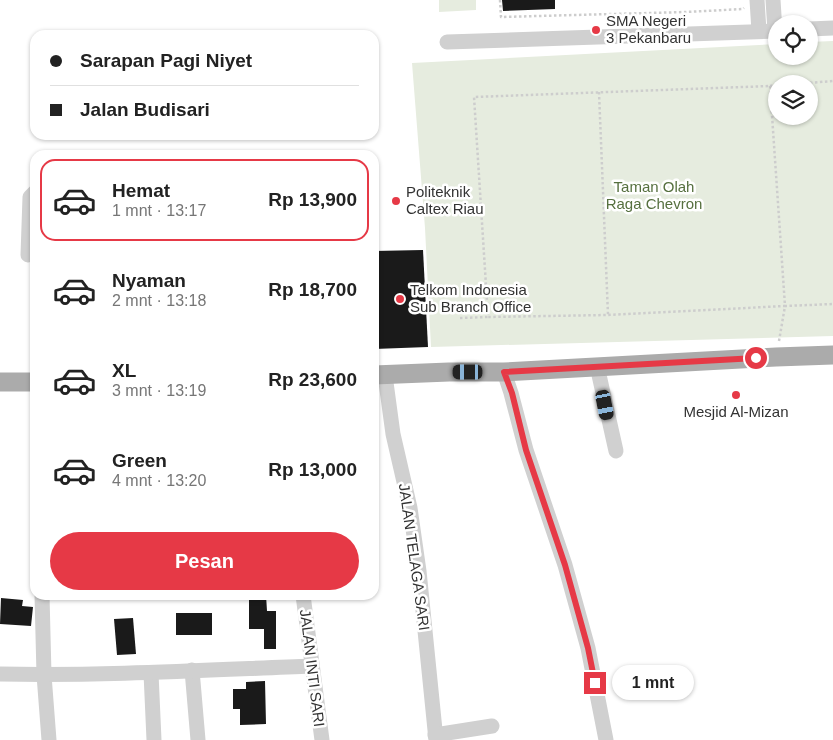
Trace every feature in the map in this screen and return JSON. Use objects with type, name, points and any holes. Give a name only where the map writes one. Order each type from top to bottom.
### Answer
[{"type":"main road","points":[[380,375],[504,372],[833,355]]},
{"type":"main road","points":[[0,382],[30,382]]},
{"type":"street","points":[[773,0],[774,15]]},
{"type":"street","points":[[751,3],[759,31]]},
{"type":"street","points":[[818,29],[833,28]]},
{"type":"street","points":[[448,42],[768,31]]},
{"type":"street","points":[[28,255],[30,197]]},
{"type":"street","points":[[597,366],[616,451]]},
{"type":"street","points":[[504,372],[512,393],[526,450],[565,565],[586,638],[606,740]]},
{"type":"street","name":"JALAN TELAGA SARI","points":[[380,375],[410,508],[418,562],[436,737]]},
{"type":"street","points":[[42,600],[44,675],[49,740]]},
{"type":"street","name":"JALAN INTI SARI","points":[[304,600],[322,740]]},
{"type":"street","points":[[0,674],[151,673],[312,666]]},
{"type":"street","points":[[192,670],[198,740]]},
{"type":"street","points":[[151,673],[154,740]]},
{"type":"street","points":[[436,737],[492,726]]},
{"type":"path","points":[[500,0],[501,17],[743,9],[751,3]]},
{"type":"path","points":[[818,82],[833,81]]},
{"type":"path","points":[[488,317],[474,98],[768,86]]},
{"type":"path","points":[[599,92],[608,315]]},
{"type":"path","points":[[773,125],[785,306],[776,357]]},
{"type":"path","points":[[460,318],[608,315],[833,304]]},
{"type":"green space","points":[[439,0],[476,0],[476,10],[439,12]]},
{"type":"green space","name":"Taman Olah Raga Chevron","points":[[833,41],[833,336],[431,347],[425,228],[412,63],[768,44],[768,65],[818,65],[818,42]]},
{"type":"building","points":[[502,0],[555,0],[555,9],[503,11]]},
{"type":"building","name":"Telkom Indonesia Sub Branch Office","points":[[423,250],[428,347],[379,349],[379,251]]},
{"type":"building","points":[[1,598],[23,600],[22,606],[33,607],[31,626],[0,624]]},
{"type":"building","points":[[249,600],[266,600],[267,611],[276,611],[276,649],[264,649],[264,629],[249,629]]},
{"type":"building","points":[[176,613],[212,613],[212,635],[176,635]]},
{"type":"building","points":[[133,618],[136,654],[117,655],[114,619]]},
{"type":"building","points":[[265,681],[266,724],[240,725],[240,709],[233,709],[233,689],[246,689],[246,682]]},
{"type":"place","name":"SMA Negeri 3 Pekanbaru","points":[[596,30]]},
{"type":"place","name":"Politeknik Caltex Riau","points":[[396,201]]},
{"type":"place","name":"Telkom Indonesia Sub Branch Office","points":[[400,299]]},
{"type":"place","name":"Mesjid Al-Mizan","points":[[736,395]]},
{"type":"route","points":[[595,683],[588,648],[565,565],[526,450],[512,393],[504,372],[756,358]]}]
